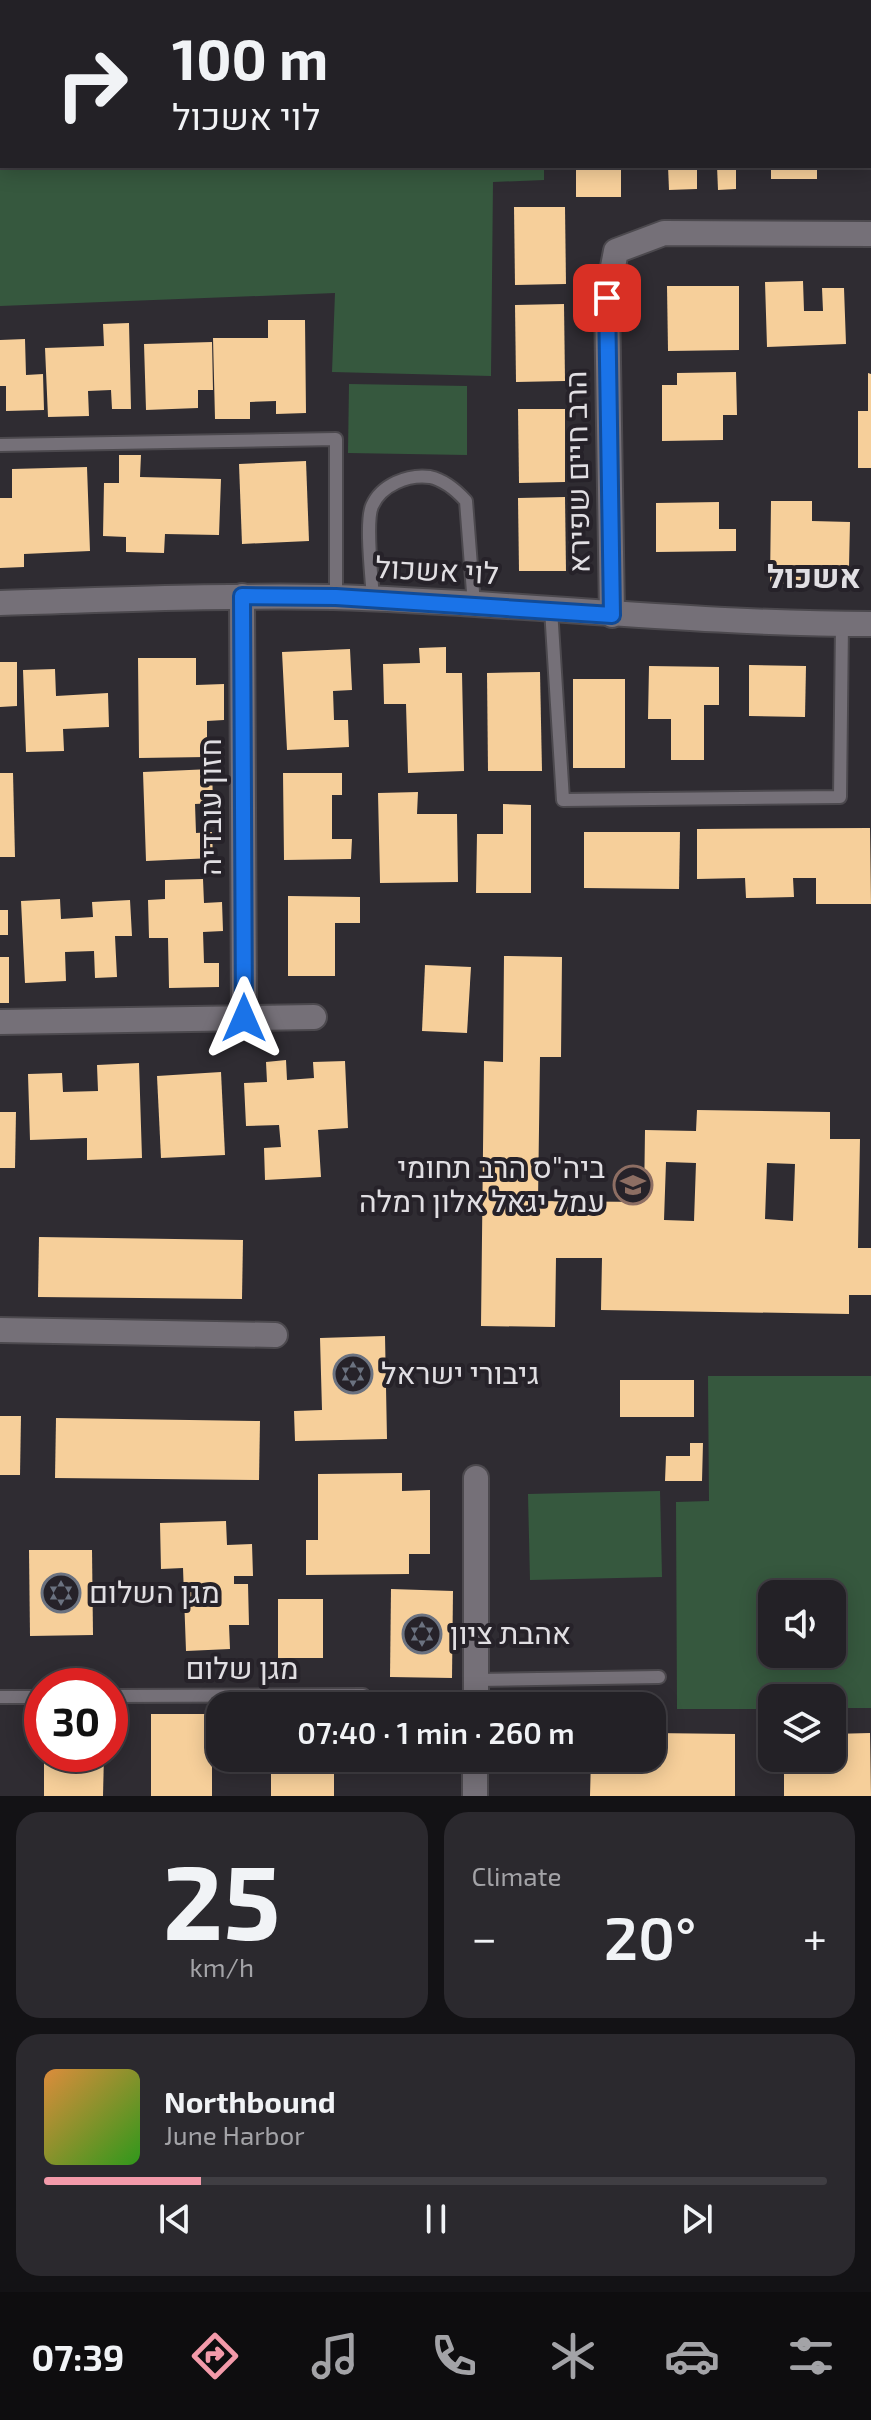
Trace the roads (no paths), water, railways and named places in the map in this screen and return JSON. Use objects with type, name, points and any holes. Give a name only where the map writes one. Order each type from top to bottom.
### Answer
[{"type":"street","name":"הרב חיים שפירא","points":[[612,615],[607,298],[616,251],[664,233],[871,234]]},
{"type":"street","name":"לוי אשכול","points":[[0,603],[242,596],[336,597],[612,615],[871,624]]},
{"type":"street","name":"חזון עובדיה","points":[[242,596],[244,1018]]},
{"type":"street","points":[[0,1022],[314,1017]]},
{"type":"street","points":[[0,1330],[275,1335]]},
{"type":"street","points":[[476,1478],[476,1692]]},
{"type":"street","points":[[475,1772],[475,1796]]},
{"type":"lane","points":[[0,445],[336,439],[336,597]]},
{"type":"lane","points":[[373,600],[371,507],[384,489],[408,478],[432,477],[456,490],[466,501],[474,605]]},
{"type":"lane","points":[[551,609],[563,800],[840,797],[842,624]]},
{"type":"lane","points":[[476,1680],[659,1677]]},
{"type":"lane","name":"מגן שלום","points":[[128,1696],[206,1696]]},
{"type":"lane","points":[[0,1697],[24,1697]]},
{"type":"place","name":"ביה\"ס הרב תחומי עמל יגאל אלון רמלה","points":[[633,1185]]},
{"type":"place","name":"גיבורי ישראל","points":[[353,1374]]},
{"type":"place","name":"מגן השלום","points":[[61,1593]]},
{"type":"place","name":"אהבת ציון","points":[[422,1634]]},
{"type":"district","name":"אשכול","points":[[814,577]]}]
